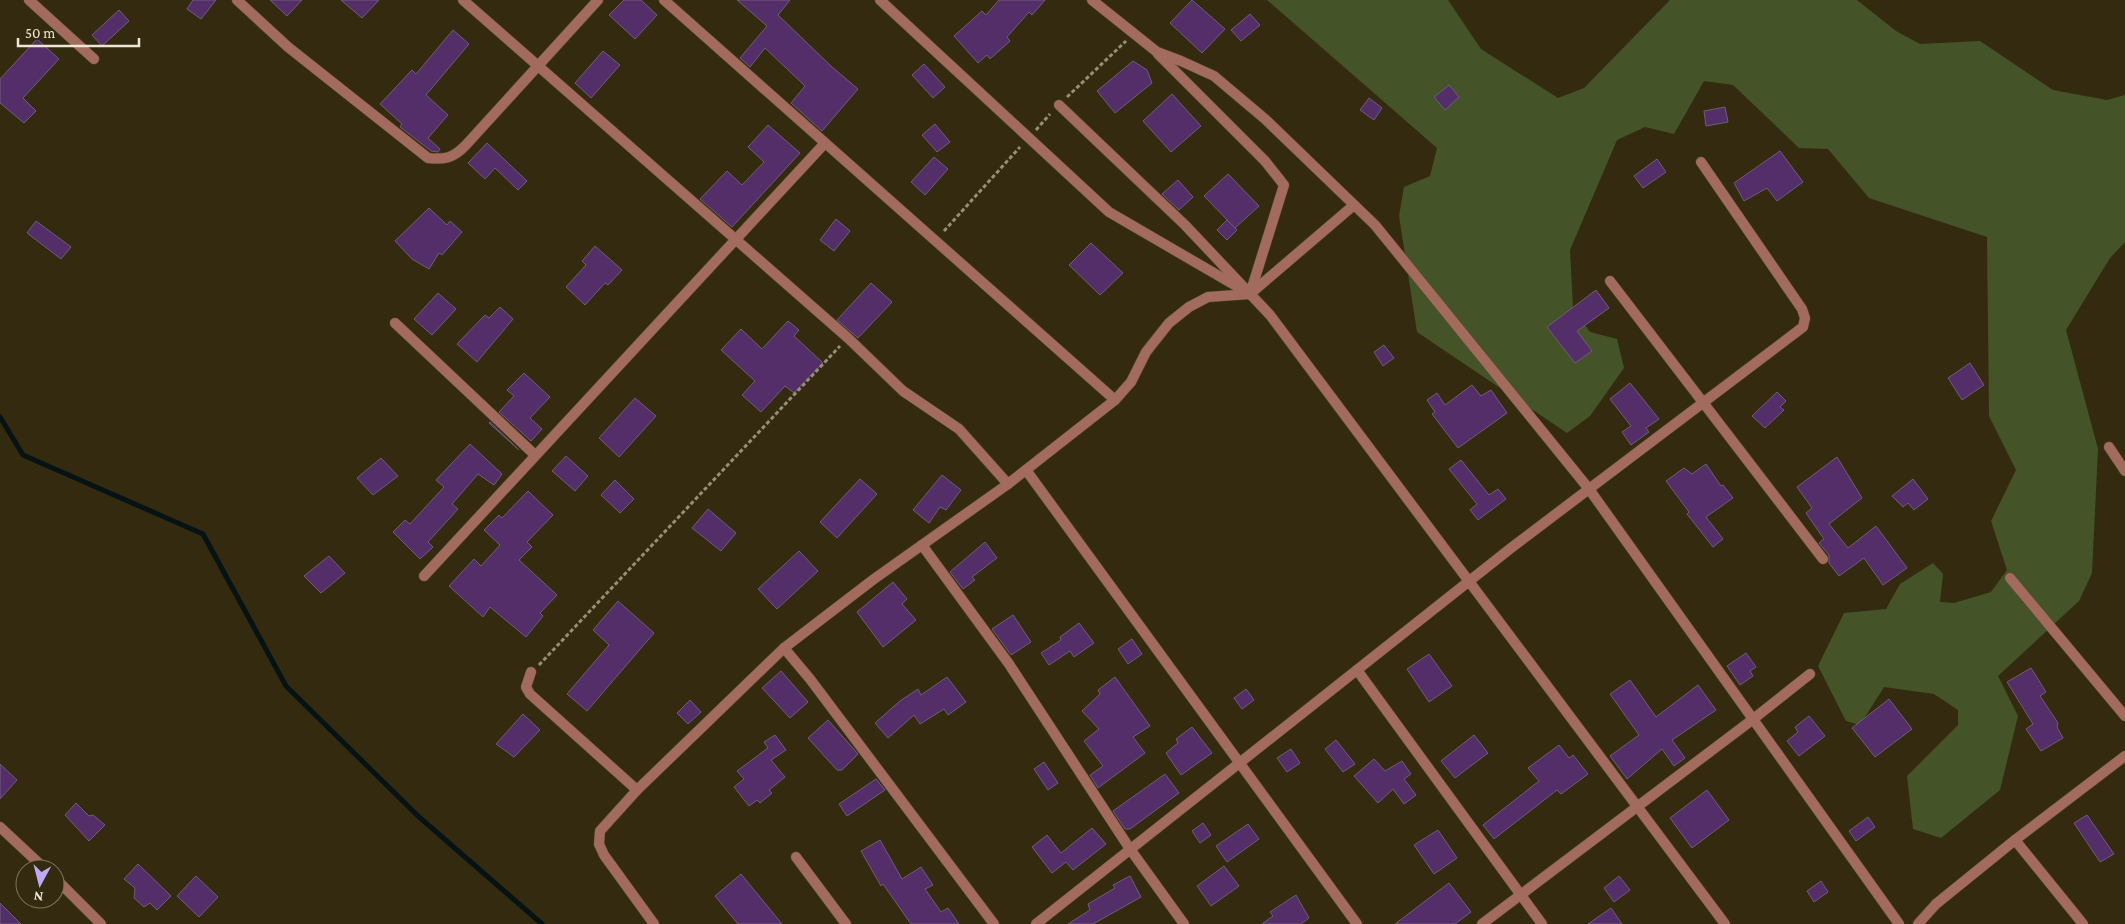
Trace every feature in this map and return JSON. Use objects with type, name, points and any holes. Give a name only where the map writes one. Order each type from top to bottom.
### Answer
[{"type":"street","points":[[29,0],[94,60]]},
{"type":"street","points":[[237,0],[288,47],[428,158],[444,160],[455,156],[598,0]]},
{"type":"street","points":[[462,0],[848,338],[903,391],[959,429],[1008,484]]},
{"type":"street","points":[[664,0],[1115,400]]},
{"type":"street","points":[[880,0],[1109,212],[1250,294]]},
{"type":"street","points":[[1092,0],[1133,35],[1157,52],[1265,161],[1284,185],[1250,294]]},
{"type":"street","points":[[1157,52],[1214,76],[1265,119],[1374,225],[1589,489],[1899,924]]},
{"type":"street","points":[[1059,105],[1185,225],[1270,315],[1725,924]]},
{"type":"street","points":[[424,576],[824,143]]},
{"type":"street","points":[[1036,924],[1470,581],[1803,327],[1806,318],[1701,162]]},
{"type":"street","points":[[654,924],[604,855],[599,844],[600,831],[637,790],[784,648],[922,545],[1008,484],[1115,400],[1131,382],[1146,352],[1169,323],[1189,307],[1208,297],[1250,294],[1354,205]]},
{"type":"street","points":[[1610,281],[1823,559]]},
{"type":"street","points":[[395,323],[535,455]]},
{"type":"street","points":[[2109,447],[2125,471]]},
{"type":"street","points":[[1026,470],[1357,924]]},
{"type":"street","points":[[922,545],[1009,664],[1130,849],[1184,924]]},
{"type":"street","points":[[2010,578],[2125,716]]},
{"type":"street","points":[[784,648],[810,679],[994,924]]},
{"type":"street","points":[[1358,670],[1542,924]]},
{"type":"street","points":[[531,672],[526,687],[530,694],[637,790]]},
{"type":"street","points":[[1482,924],[1810,674]]},
{"type":"street","points":[[1918,924],[1936,904],[2015,840],[2125,756]]},
{"type":"street","points":[[0,827],[34,859]]},
{"type":"street","points":[[2015,840],[2083,924]]},
{"type":"street","points":[[796,857],[846,924]]},
{"type":"street","points":[[65,888],[101,924]]},
{"type":"path","points":[[531,672],[848,338]]},
{"type":"green space","points":[[1267,0],[1448,0],[1481,49],[1558,98],[1584,88],[1670,0],[1857,0],[1896,31],[1920,44],[1980,41],[2053,90],[2107,100],[2125,95],[2125,242],[2110,258],[2066,330],[2098,449],[2092,573],[2079,601],[1998,676],[2018,716],[2000,790],[1941,838],[1913,829],[1907,776],[1958,725],[1958,710],[1934,694],[1884,687],[1860,725],[1846,721],[1818,666],[1844,613],[1886,609],[1900,584],[1933,563],[1943,574],[1940,602],[1954,603],[1991,592],[2007,570],[1991,521],[2016,470],[1989,416],[1987,237],[1869,198],[1828,149],[1799,148],[1733,85],[1704,81],[1674,134],[1645,127],[1617,140],[1570,250],[1573,308],[1590,332],[1617,339],[1624,368],[1590,416],[1567,433],[1417,332],[1399,216],[1404,187],[1430,176],[1437,148]]},
{"type":"building","points":[[193,0],[216,0],[201,19],[187,9]]},
{"type":"building","points":[[270,0],[302,0],[287,16]]},
{"type":"building","points":[[341,0],[379,0],[362,18]]},
{"type":"building","points":[[624,0],[641,0],[657,15],[635,39],[609,15]]},
{"type":"building","points":[[737,0],[790,0],[778,15],[832,67],[858,89],[822,131],[791,103],[805,86],[765,48],[750,67],[740,58],[767,26]]},
{"type":"building","points":[[999,0],[1045,0],[1032,15],[1029,12],[1007,37],[1010,41],[990,59],[987,55],[978,63],[954,36],[982,11],[986,15]]},
{"type":"building","points":[[1192,0],[1225,29],[1202,53],[1170,23]]},
{"type":"building","points":[[119,10],[129,21],[102,46],[92,35]]},
{"type":"building","points":[[1250,14],[1260,25],[1241,41],[1231,30]]},
{"type":"building","points":[[453,30],[469,44],[426,95],[448,115],[428,138],[440,149],[438,152],[431,151],[400,127],[402,124],[380,104],[412,70],[416,74]]},
{"type":"building","points":[[37,39],[59,59],[23,98],[36,111],[24,123],[0,103],[0,79]]},
{"type":"building","points":[[603,51],[620,65],[591,98],[575,83]]},
{"type":"building","points":[[1133,61],[1147,70],[1152,83],[1115,113],[1097,91]]},
{"type":"building","points":[[924,64],[945,87],[933,98],[912,75]]},
{"type":"building","points":[[1449,85],[1459,97],[1445,110],[1434,97]]},
{"type":"building","points":[[1172,94],[1201,126],[1171,152],[1143,121]]},
{"type":"building","points":[[1369,98],[1382,108],[1374,120],[1360,110]]},
{"type":"building","points":[[1725,107],[1728,122],[1706,126],[1704,111]]},
{"type":"building","points":[[935,124],[950,142],[937,152],[922,135]]},
{"type":"building","points":[[768,125],[800,153],[732,227],[700,199],[727,171],[742,185],[764,162],[748,147]]},
{"type":"building","points":[[487,143],[527,181],[518,190],[495,168],[485,179],[468,163]]},
{"type":"building","points":[[1780,151],[1803,182],[1777,201],[1767,188],[1744,201],[1734,183]]},
{"type":"building","points":[[934,157],[948,169],[925,195],[911,182]]},
{"type":"building","points":[[1657,159],[1666,172],[1643,188],[1634,176]]},
{"type":"building","points":[[1228,174],[1259,206],[1235,228],[1204,196]]},
{"type":"building","points":[[1178,180],[1193,197],[1179,210],[1162,194]]},
{"type":"building","points":[[429,208],[447,225],[450,221],[462,232],[442,255],[439,253],[429,269],[412,259],[395,241]]},
{"type":"building","points":[[836,219],[850,231],[834,251],[820,240]]},
{"type":"building","points":[[1227,220],[1237,230],[1227,240],[1217,230]]},
{"type":"building","points":[[36,221],[71,247],[61,259],[27,233]]},
{"type":"building","points":[[1091,243],[1123,273],[1100,295],[1069,265]]},
{"type":"building","points":[[595,246],[622,270],[608,285],[605,283],[585,305],[566,287],[586,265],[582,261]]},
{"type":"building","points":[[871,283],[892,302],[858,338],[837,320]]},
{"type":"building","points":[[1596,290],[1609,308],[1577,331],[1592,351],[1575,363],[1547,327]]},
{"type":"building","points":[[438,293],[456,309],[432,335],[414,319]]},
{"type":"building","points":[[500,307],[513,319],[477,362],[457,344],[485,315],[489,318]]},
{"type":"building","points":[[788,321],[799,330],[794,336],[823,363],[794,393],[785,386],[761,412],[742,395],[755,381],[721,350],[741,329],[762,349]]},
{"type":"building","points":[[1384,345],[1394,358],[1383,366],[1374,352]]},
{"type":"building","points":[[1970,363],[1984,385],[1962,400],[1948,378]]},
{"type":"building","points":[[524,373],[550,397],[530,418],[542,429],[531,441],[499,412],[514,396],[507,390]]},
{"type":"building","points":[[1630,383],[1659,419],[1646,428],[1649,432],[1631,445],[1622,432],[1631,426],[1610,399]]},
{"type":"building","points":[[1472,385],[1481,396],[1491,390],[1507,413],[1458,448],[1432,414],[1435,412],[1427,400],[1437,393],[1445,405]]},
{"type":"building","points":[[1777,392],[1786,401],[1780,407],[1784,410],[1765,428],[1752,416]]},
{"type":"building","points":[[635,398],[656,416],[619,457],[599,438]]},
{"type":"building","points":[[490,422],[519,450],[489,423]]},
{"type":"building","points":[[470,444],[502,474],[494,485],[478,474],[452,504],[458,509],[428,542],[433,547],[420,559],[393,532],[405,520],[410,524],[444,487],[436,480]]},
{"type":"building","points":[[566,456],[588,476],[575,491],[552,471]]},
{"type":"building","points":[[1837,457],[1862,498],[1829,524],[1848,548],[1876,526],[1907,568],[1883,585],[1864,558],[1839,576],[1829,563],[1829,555],[1819,543],[1824,539],[1806,513],[1812,508],[1797,487]]},
{"type":"building","points":[[381,458],[398,476],[373,495],[357,478]]},
{"type":"building","points":[[1461,460],[1489,495],[1498,489],[1506,499],[1478,520],[1470,510],[1477,504],[1449,469]]},
{"type":"building","points":[[1706,464],[1721,486],[1723,485],[1733,498],[1706,517],[1723,539],[1713,547],[1687,514],[1689,512],[1666,481],[1684,468],[1692,474]]},
{"type":"building","points":[[942,475],[961,490],[946,510],[940,507],[929,523],[913,510]]},
{"type":"building","points":[[860,479],[877,494],[837,538],[820,522]]},
{"type":"building","points":[[1913,479],[1928,499],[1914,510],[1908,503],[1903,507],[1892,496]]},
{"type":"building","points":[[615,480],[634,499],[620,513],[601,495]]},
{"type":"building","points":[[528,491],[553,515],[527,542],[532,547],[519,560],[557,595],[540,613],[543,616],[526,637],[490,607],[483,617],[449,586],[474,559],[481,566],[500,545],[484,530],[499,515],[502,518]]},
{"type":"building","points":[[708,509],[736,533],[721,551],[692,528]]},
{"type":"building","points":[[985,542],[997,558],[972,577],[975,580],[963,589],[950,572]]},
{"type":"building","points":[[799,551],[818,571],[777,609],[758,589]]},
{"type":"building","points":[[329,556],[345,573],[321,593],[304,576]]},
{"type":"building","points":[[893,582],[907,599],[902,604],[916,620],[883,647],[857,612]]},
{"type":"building","points":[[618,601],[654,633],[587,711],[567,694],[609,645],[593,630]]},
{"type":"building","points":[[1013,615],[1031,642],[1011,655],[992,629]]},
{"type":"building","points":[[1079,623],[1094,643],[1074,657],[1070,651],[1049,665],[1041,653],[1061,640],[1060,637]]},
{"type":"building","points":[[1132,639],[1142,654],[1128,664],[1118,649]]},
{"type":"building","points":[[1746,653],[1756,667],[1750,671],[1753,676],[1740,685],[1727,666]]},
{"type":"building","points":[[1429,654],[1452,686],[1429,702],[1407,669]]},
{"type":"building","points":[[2031,668],[2046,692],[2040,696],[2058,723],[2057,727],[2063,738],[2041,751],[2026,729],[2033,724],[2007,682]]},
{"type":"building","points":[[781,671],[808,702],[790,718],[762,688]]},
{"type":"building","points":[[947,677],[966,702],[948,715],[944,709],[920,724],[914,715],[888,738],[875,723],[900,701],[918,689],[921,695]]},
{"type":"building","points":[[1115,677],[1150,726],[1133,737],[1145,753],[1098,788],[1090,775],[1103,766],[1084,741],[1099,729],[1082,711],[1100,694],[1098,690]]},
{"type":"building","points":[[1630,680],[1656,717],[1698,685],[1716,710],[1672,740],[1685,758],[1674,766],[1662,749],[1627,779],[1610,756],[1639,735],[1610,694]]},
{"type":"building","points":[[1246,689],[1254,700],[1242,709],[1234,698]]},
{"type":"building","points":[[1889,699],[1912,729],[1875,757],[1852,728]]},
{"type":"building","points":[[690,700],[701,712],[688,724],[677,713]]},
{"type":"building","points":[[523,714],[540,730],[514,757],[496,744]]},
{"type":"building","points":[[1809,716],[1825,736],[1799,756],[1787,741],[1798,732],[1795,727]]},
{"type":"building","points":[[828,720],[858,754],[842,770],[837,770],[808,738]]},
{"type":"building","points":[[1192,727],[1212,753],[1181,775],[1166,753],[1178,743],[1176,739]]},
{"type":"building","points":[[775,735],[786,750],[771,760],[785,777],[769,790],[772,793],[760,803],[757,800],[749,806],[734,787],[744,779],[737,771],[768,748],[764,742]]},
{"type":"building","points":[[1474,735],[1488,753],[1455,778],[1441,761]]},
{"type":"building","points":[[1336,740],[1355,764],[1343,772],[1325,749]]},
{"type":"building","points":[[1559,745],[1569,758],[1573,755],[1588,774],[1561,794],[1557,790],[1494,839],[1483,825],[1539,781],[1528,768]]},
{"type":"building","points":[[1291,749],[1300,763],[1287,772],[1277,758]]},
{"type":"building","points":[[1374,759],[1385,771],[1402,761],[1411,774],[1404,779],[1416,795],[1404,804],[1393,789],[1378,803],[1354,776]]},
{"type":"building","points":[[1044,762],[1058,783],[1048,790],[1034,769]]},
{"type":"building","points":[[0,764],[17,780],[0,799]]},
{"type":"building","points":[[1165,774],[1179,793],[1130,829],[1125,829],[1113,811]]},
{"type":"building","points":[[876,779],[885,790],[847,816],[839,804]]},
{"type":"building","points":[[1707,790],[1729,820],[1692,848],[1670,818]]},
{"type":"building","points":[[76,803],[89,816],[93,815],[105,825],[89,841],[65,815]]},
{"type":"building","points":[[2087,815],[2114,854],[2100,862],[2074,823]]},
{"type":"building","points":[[1868,817],[1875,827],[1856,841],[1849,831]]},
{"type":"building","points":[[1203,823],[1211,835],[1200,843],[1192,831]]},
{"type":"building","points":[[1248,824],[1259,839],[1227,862],[1216,846]]},
{"type":"building","points":[[1092,828],[1106,844],[1073,870],[1066,862],[1052,873],[1032,847],[1047,835],[1061,853]]},
{"type":"building","points":[[1438,830],[1457,858],[1434,874],[1414,845]]},
{"type":"building","points":[[880,840],[902,879],[921,867],[933,885],[925,889],[941,912],[948,908],[959,924],[911,924],[883,884],[881,886],[861,851]]},
{"type":"building","points":[[138,864],[171,896],[157,910],[150,903],[144,907],[134,898],[135,888],[124,879]]},
{"type":"building","points":[[1224,866],[1239,886],[1211,906],[1197,886]]},
{"type":"building","points":[[741,874],[782,924],[738,924],[715,896]]},
{"type":"building","points":[[196,876],[218,897],[199,917],[177,896]]},
{"type":"building","points":[[1130,876],[1141,897],[1093,924],[1068,924],[1090,910],[1088,904],[1115,888],[1113,885]]},
{"type":"building","points":[[1619,876],[1630,890],[1614,902],[1604,888]]},
{"type":"building","points":[[1821,881],[1828,892],[1814,902],[1807,891]]},
{"type":"building","points":[[1449,883],[1471,912],[1455,924],[1395,924]]},
{"type":"building","points":[[1296,895],[1309,918],[1301,924],[1262,924],[1273,916],[1270,912]]},
{"type":"building","points":[[0,903],[21,924],[0,924]]},
{"type":"building","points":[[1611,908],[1622,924],[1588,924]]},
{"type":"waterway","points":[[0,417],[23,455],[203,534],[286,686],[418,816],[542,924]]}]
